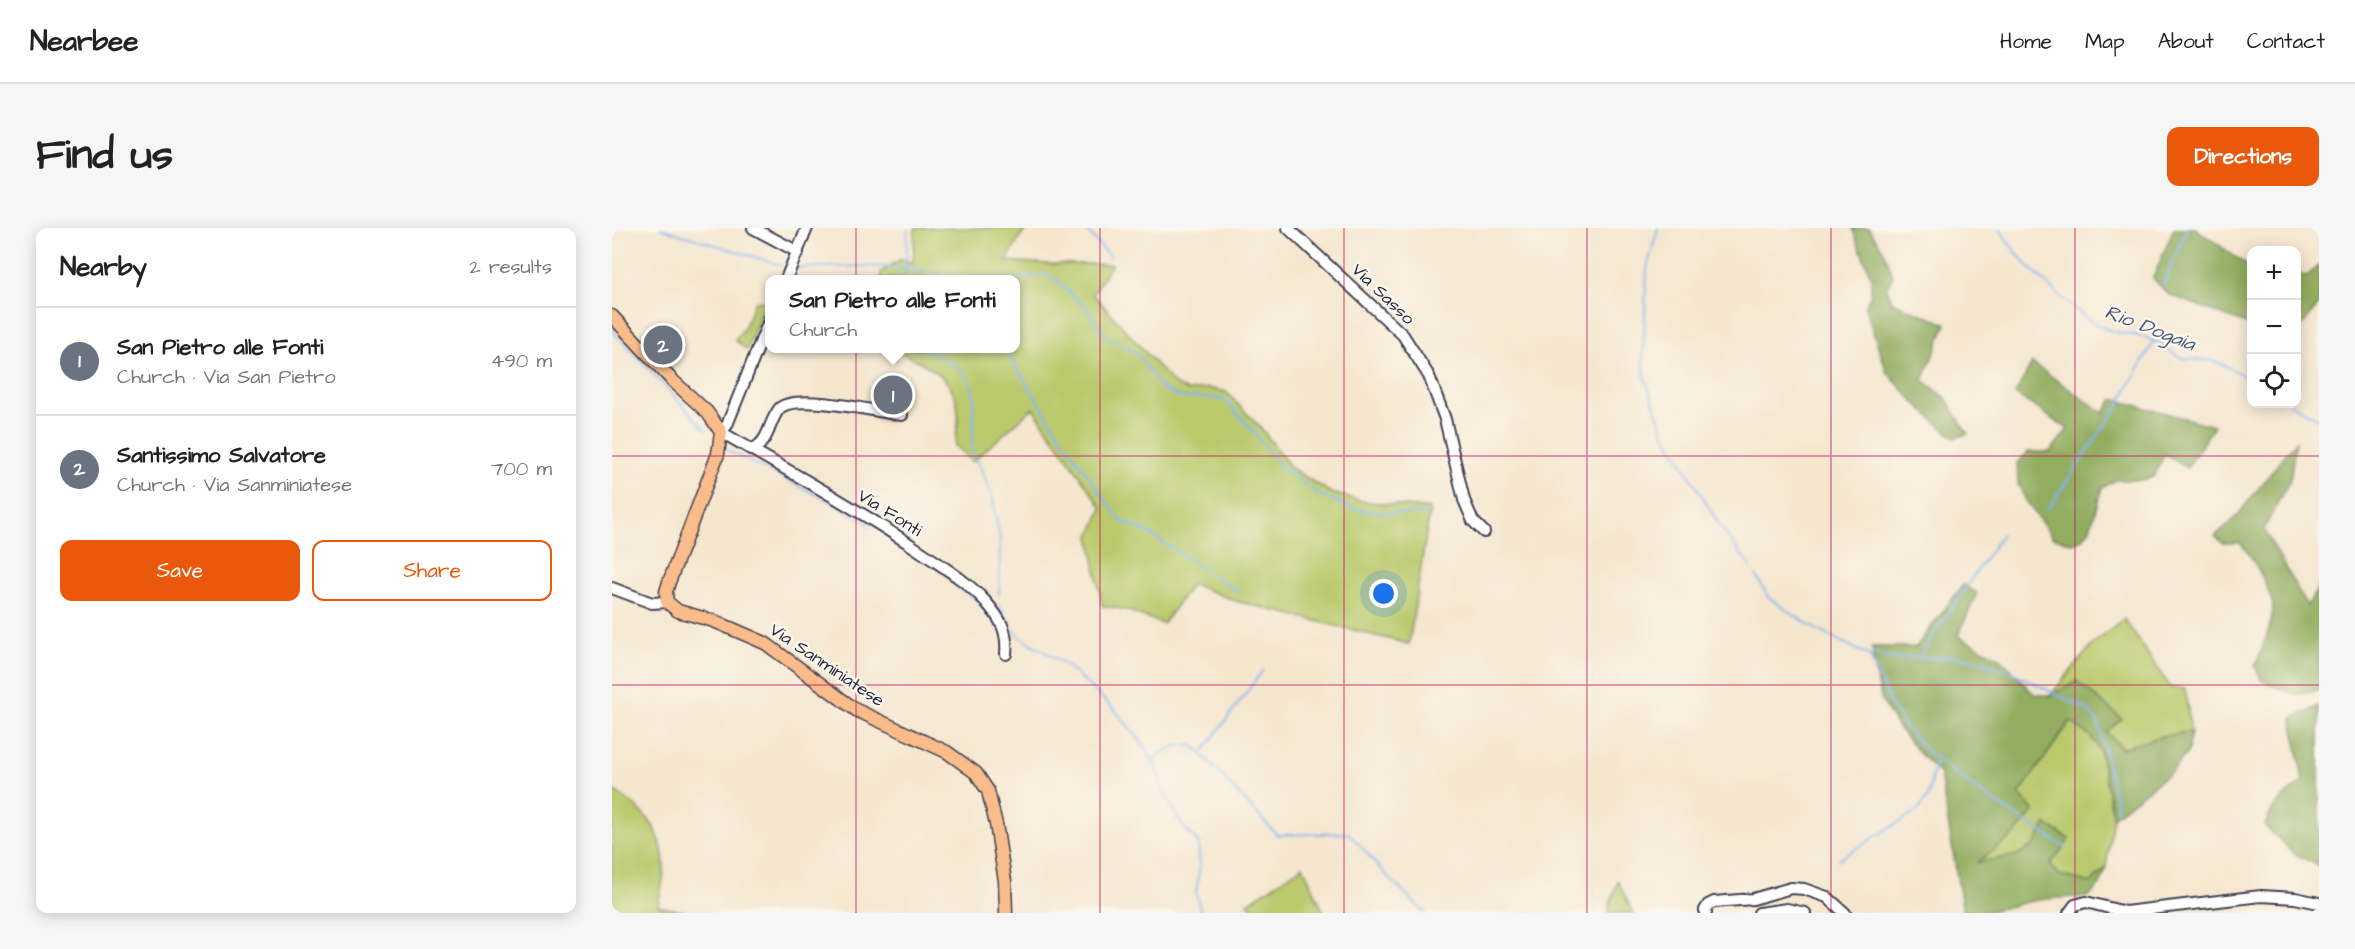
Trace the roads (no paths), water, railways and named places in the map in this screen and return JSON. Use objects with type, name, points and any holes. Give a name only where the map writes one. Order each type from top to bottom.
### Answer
[{"type":"main road","points":[[612,316],[671,380],[707,412],[721,432],[718,454],[669,582],[666,592],[667,602]]},
{"type":"main road","name":"Via Sanminiatese","points":[[667,602],[678,611],[714,621],[756,639],[856,710],[947,752],[976,773],[988,791],[996,824],[1005,881],[1006,913]]},
{"type":"street","points":[[753,228],[798,252]]},
{"type":"street","points":[[788,275],[807,228]]},
{"type":"street","name":"Via Sasso","points":[[1288,228],[1399,331],[1413,351],[1429,376],[1445,419],[1468,512],[1484,532]]},
{"type":"street","points":[[721,432],[727,425],[765,330]]},
{"type":"street","points":[[752,450],[763,442],[778,411],[784,404],[837,405],[902,415]]},
{"type":"street","name":"Via Fonti","points":[[721,432],[895,534],[952,573],[984,599],[1001,623],[1007,637],[1006,654]]},
{"type":"street","points":[[612,588],[652,603],[667,602]]},
{"type":"street","points":[[1705,911],[1708,905],[1714,902],[1753,899],[1791,888],[1804,889],[1827,897],[1845,913]]},
{"type":"street","points":[[2069,913],[2075,905],[2086,902],[2124,912],[2261,896],[2295,898],[2319,903]]},
{"type":"street","points":[[1759,913],[1787,909],[1805,913]]},
{"type":"waterway","points":[[660,228],[781,265]]},
{"type":"waterway","points":[[905,275],[908,228]]},
{"type":"waterway","points":[[1084,228],[1111,258]]},
{"type":"waterway","points":[[1658,228],[1647,268],[1643,356],[1645,377],[1664,433],[1720,526],[1751,567]]},
{"type":"waterway","name":"Rio Dogaia","points":[[2000,228],[2031,269],[2063,299],[2094,322],[2112,331],[2155,341],[2183,358],[2216,361],[2247,378]]},
{"type":"waterway","points":[[2163,285],[2187,228]]},
{"type":"waterway","points":[[795,268],[893,267],[938,275]]},
{"type":"waterway","points":[[1020,278],[1047,274],[1056,280],[1086,308],[1106,337],[1125,345],[1136,353],[1162,389],[1180,397],[1217,398],[1226,401],[1282,468],[1320,495],[1351,508],[1373,512],[1427,514]]},
{"type":"waterway","points":[[612,330],[706,430]]},
{"type":"waterway","points":[[2048,509],[2118,406],[2154,341]]},
{"type":"waterway","points":[[932,353],[962,370],[972,387],[974,399],[972,453],[992,497],[1000,539],[999,595]]},
{"type":"waterway","points":[[1007,353],[1061,437],[1120,520],[1149,533],[1239,592]]},
{"type":"waterway","name":"Rio Dogaia","points":[[2298,408],[2319,419]]},
{"type":"waterway","points":[[727,450],[837,505],[871,526]]},
{"type":"waterway","points":[[1919,656],[2002,534]]},
{"type":"waterway","points":[[1756,575],[1768,597],[1814,628],[1870,656],[1877,652],[1886,658],[1958,657],[1983,662],[2016,674],[2088,710],[2098,722],[2118,811]]},
{"type":"waterway","points":[[963,588],[985,609]]},
{"type":"waterway","points":[[999,604],[1007,621],[1019,636],[1066,665],[1114,709],[1143,744],[1154,764],[1166,796],[1182,825],[1198,842],[1200,865],[1196,893],[1201,913]]},
{"type":"waterway","points":[[1870,657],[1892,707],[1905,727],[1929,753],[1987,797],[2065,847]]},
{"type":"waterway","points":[[1202,753],[1263,670]]},
{"type":"waterway","points":[[1152,760],[1178,746],[1195,747],[1277,835],[1349,833],[1384,873],[1425,913]]},
{"type":"waterway","points":[[1839,859],[1919,810],[1928,796],[1936,758]]},
{"type":"place","name":"Santissimo Salvatore","points":[[663,345]]},
{"type":"place","name":"San Pietro alle Fonti","points":[[893,395]]}]
